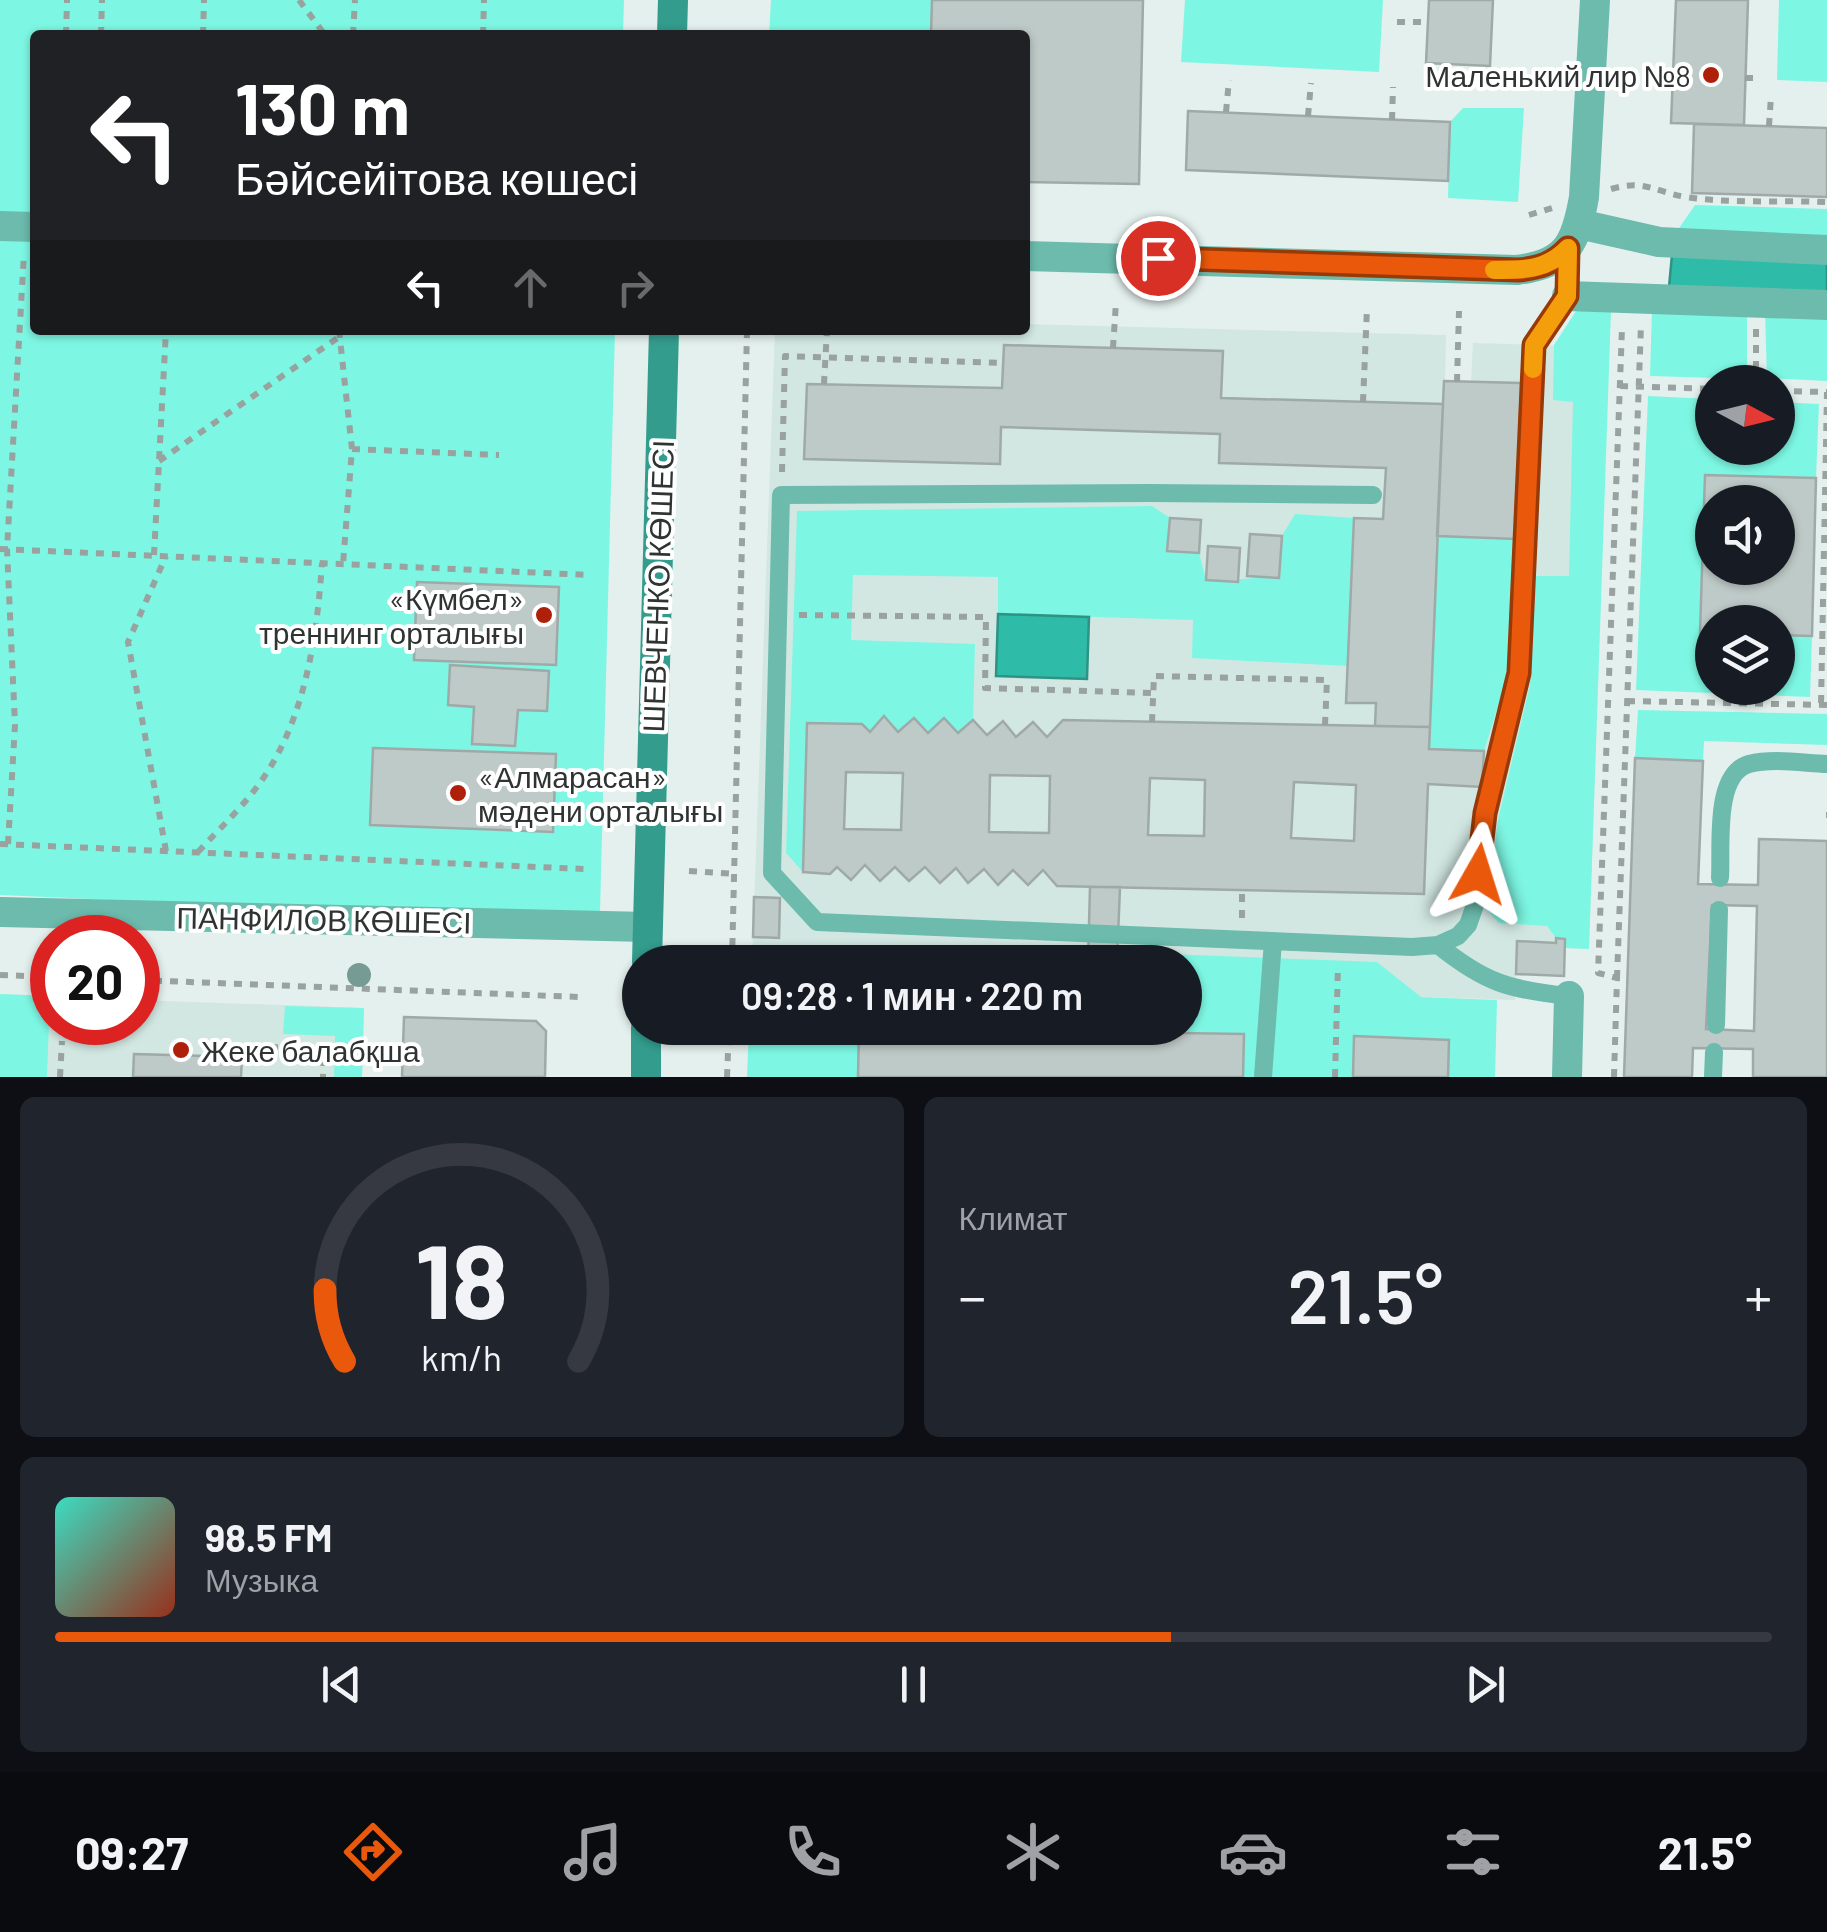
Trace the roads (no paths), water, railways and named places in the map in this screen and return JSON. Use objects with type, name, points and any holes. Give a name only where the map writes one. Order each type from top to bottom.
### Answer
[{"type":"street","points":[[672,30],[673,0]]},
{"type":"street","points":[[1030,256],[1518,270],[1538,268],[1558,259],[1577,223],[1595,0]]},
{"type":"street","points":[[1577,223],[1659,242],[1827,250]]},
{"type":"street","points":[[1567,296],[1827,305]]},
{"type":"street","name":"ШЕВЧЕНКО КӨШЕСІ","points":[[647,945],[664,335]]},
{"type":"street","name":"ПАНФИЛОВ КӨШЕСІ","points":[[0,912],[647,926]]},
{"type":"street","points":[[1567,1077],[1569,996]]},
{"type":"street","points":[[646,1045],[646,1077]]},
{"type":"lane","points":[[1373,496],[1149,492],[782,495],[772,873],[817,922],[1412,947],[1438,945],[1458,936],[1476,905],[1485,813],[1519,673],[1534,345],[1567,296],[1577,223]]},
{"type":"lane","points":[[1720,878],[1725,785],[1733,772],[1762,762],[1827,764]]},
{"type":"lane","points":[[1716,1025],[1719,910]]},
{"type":"lane","points":[[1263,1077],[1273,941]]},
{"type":"lane","points":[[1438,945],[1470,970],[1507,987],[1569,996]]},
{"type":"lane","points":[[1714,1052],[1714,1077]]},
{"type":"place","name":"Маленький лир №8","points":[[1711,75]]},
{"type":"place","name":"«Күмбел» треннинг орталығы","points":[[544,615]]},
{"type":"place","name":"«Алмарасан» мәдени орталығы","points":[[458,793]]},
{"type":"place","name":"Жеке балабқша","points":[[181,1050]]}]
